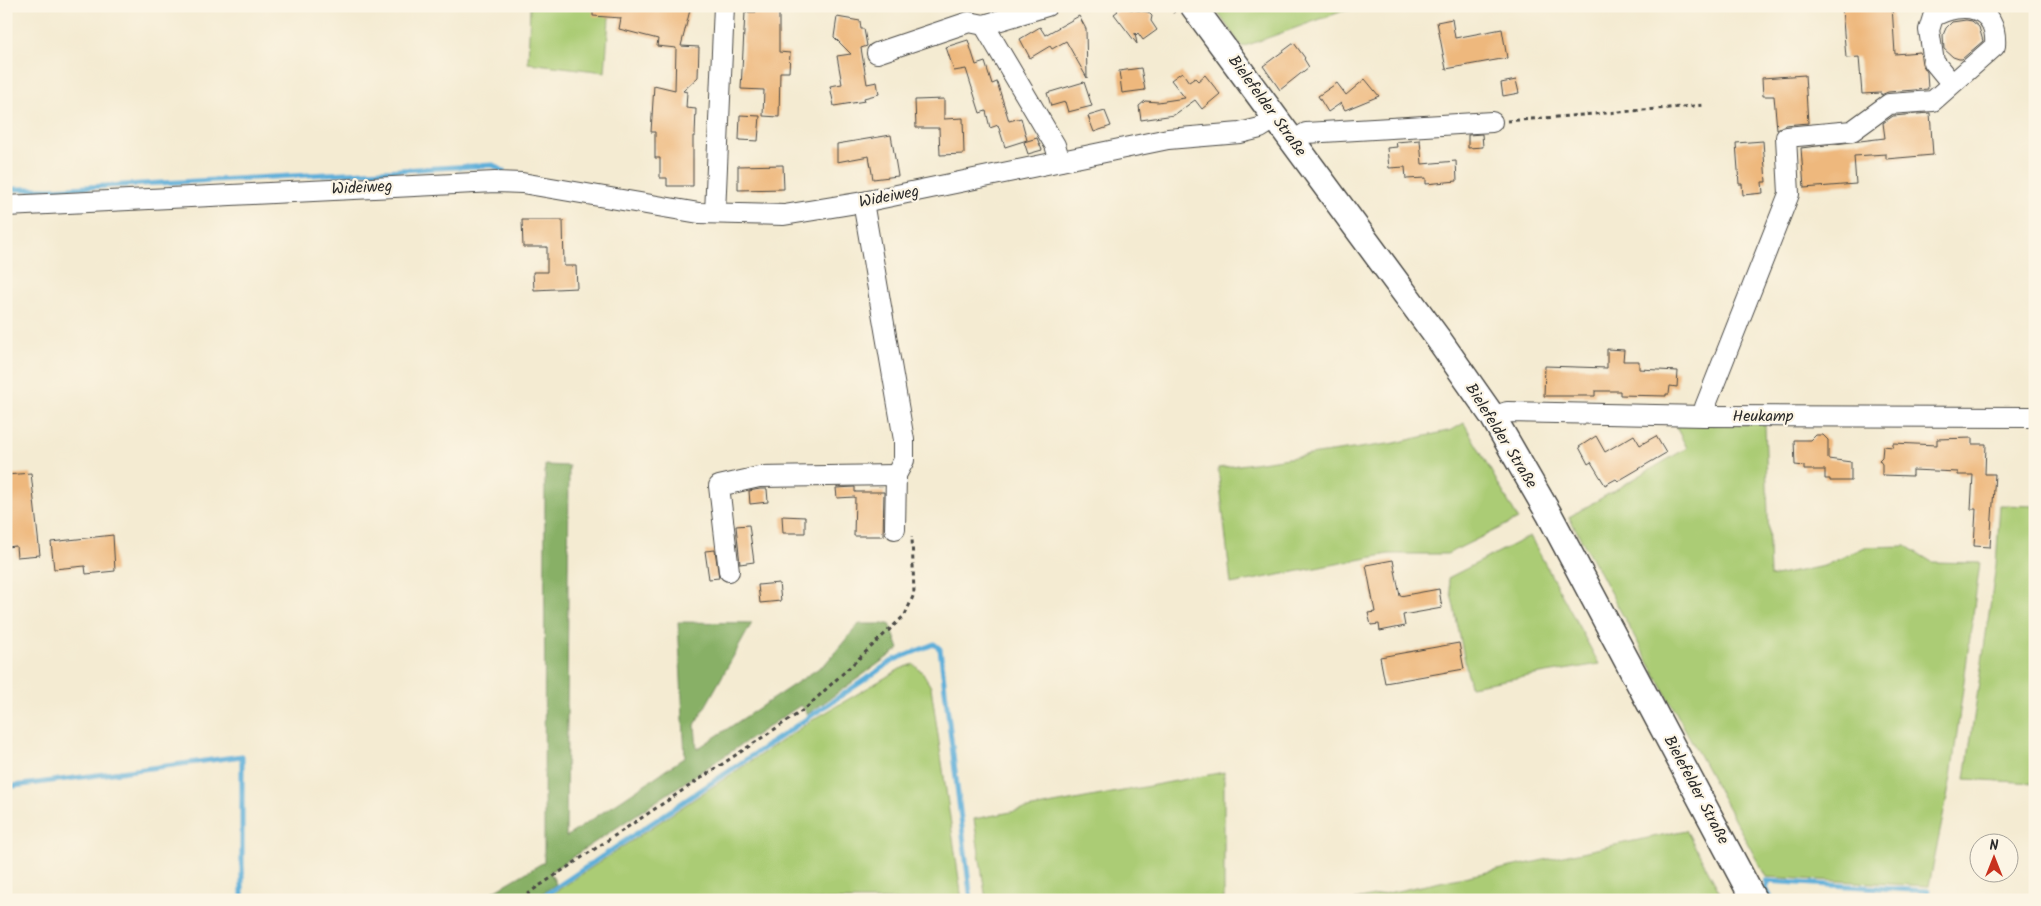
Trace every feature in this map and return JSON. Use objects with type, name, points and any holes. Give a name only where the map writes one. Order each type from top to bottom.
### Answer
[{"type":"main road","name":"Bielefelder Straße","points":[[1184,10],[1276,118],[1437,337],[1492,417],[1549,514],[1754,900]]},
{"type":"street","points":[[715,214],[724,6]]},
{"type":"street","points":[[878,53],[969,22],[984,25],[1047,6]]},
{"type":"street","points":[[984,25],[1055,145],[1060,161]]},
{"type":"street","points":[[1705,416],[1706,407],[1789,194],[1786,137],[1852,131],[1889,104],[1933,101],[1952,84]]},
{"type":"street","name":"Wideiweg","points":[[6,206],[495,182],[522,183],[699,213],[784,215],[864,202],[1168,139],[1240,133],[1260,128],[1276,118]]},
{"type":"street","points":[[1293,141],[1306,133],[1492,122]]},
{"type":"street","points":[[864,202],[904,440],[904,460],[896,475],[903,532]]},
{"type":"street","name":"Heukamp","points":[[1492,417],[1507,412],[1705,416],[2035,417]]},
{"type":"street","points":[[729,571],[719,486],[759,477],[896,475]]},
{"type":"path","points":[[1169,6],[1184,10]]},
{"type":"path","points":[[1492,122],[1706,105]]},
{"type":"path","points":[[521,900],[533,890],[805,709],[905,614],[914,594],[903,532]]},
{"type":"green space","points":[[530,6],[610,6],[605,72],[528,63]]},
{"type":"green space","points":[[1213,6],[1372,6],[1343,11],[1242,47]]},
{"type":"green space","points":[[1464,423],[1518,519],[1447,554],[1389,554],[1231,584],[1218,468],[1395,443],[1452,430]]},
{"type":"green space","points":[[1765,424],[1770,577],[1824,566],[1865,547],[1906,546],[1932,562],[1980,563],[1951,777],[1929,886],[1766,877],[1569,517],[1687,448],[1675,425]]},
{"type":"green space","points":[[545,465],[569,466],[566,837],[685,757],[678,622],[752,623],[695,725],[697,749],[825,664],[859,624],[890,624],[899,649],[808,714],[801,705],[550,872],[556,884],[537,897],[539,900],[479,900],[544,862]]},
{"type":"green space","points":[[2000,505],[2035,506],[2035,783],[1965,779],[1996,565]]},
{"type":"green space","points":[[1530,536],[1599,664],[1470,686],[1448,578]]},
{"type":"green space","points":[[913,664],[922,672],[931,687],[962,900],[543,900],[811,721],[900,669]]},
{"type":"green space","points":[[1224,772],[1224,900],[986,900],[974,819]]},
{"type":"green space","points":[[1686,830],[1724,900],[1355,900]]},
{"type":"building","points":[[593,6],[691,6],[681,46],[699,47],[698,77],[683,91],[687,92],[686,108],[696,109],[695,136],[693,136],[693,186],[667,186],[667,178],[660,178],[660,158],[655,158],[655,132],[651,132],[654,85],[675,90],[676,48],[657,46],[658,39],[619,29],[621,18],[593,16]]},
{"type":"building","points":[[756,6],[779,6],[779,52],[790,53],[789,72],[780,72],[779,117],[763,116],[764,90],[741,89],[745,12],[756,12]]},
{"type":"building","points":[[1114,6],[1148,12],[1152,16],[1151,21],[1157,30],[1143,40],[1138,33],[1136,35],[1135,33],[1137,44],[1114,14],[1118,11]]},
{"type":"building","points":[[1892,6],[1895,54],[1920,52],[1922,64],[1927,72],[1928,89],[1888,92],[1881,95],[1881,93],[1862,94],[1859,57],[1846,58],[1842,8]]},
{"type":"building","points":[[1079,16],[1086,29],[1087,78],[1066,41],[1052,49],[1050,46],[1030,58],[1020,39],[1040,27],[1045,35]]},
{"type":"building","points":[[837,17],[860,21],[861,29],[864,29],[867,46],[861,48],[867,84],[877,82],[879,94],[864,98],[865,101],[834,106],[830,86],[842,84],[837,56],[851,54],[834,37]]},
{"type":"building","points":[[1452,19],[1455,38],[1502,29],[1507,58],[1446,69],[1437,22]]},
{"type":"building","points":[[1972,21],[1979,27],[1983,41],[1962,59],[1959,59],[1953,57],[1944,49],[1943,35],[1946,28],[1952,22]]},
{"type":"building","points":[[968,40],[976,65],[985,62],[992,84],[997,82],[1009,121],[1021,118],[1027,140],[1005,147],[998,125],[990,128],[986,111],[980,113],[966,69],[954,71],[946,47]]},
{"type":"building","points":[[1294,43],[1309,67],[1280,90],[1263,66]]},
{"type":"building","points":[[1141,68],[1145,90],[1122,93],[1119,71]]},
{"type":"building","points":[[1182,72],[1189,82],[1195,78],[1198,81],[1205,75],[1220,94],[1202,109],[1195,100],[1174,115],[1141,120],[1139,106],[1145,101],[1158,102],[1185,98],[1171,80]]},
{"type":"building","points":[[1805,75],[1808,123],[1785,125],[1777,129],[1774,96],[1763,96],[1762,78]]},
{"type":"building","points":[[1365,79],[1379,96],[1345,110],[1341,103],[1328,112],[1318,96],[1337,83],[1346,95]]},
{"type":"building","points":[[1516,80],[1519,93],[1503,96],[1501,83]]},
{"type":"building","points":[[1084,82],[1092,106],[1068,112],[1065,102],[1051,106],[1047,93]]},
{"type":"building","points":[[944,99],[944,119],[963,118],[964,154],[940,155],[939,128],[916,128],[915,100]]},
{"type":"building","points":[[1105,111],[1111,126],[1094,132],[1088,116]]},
{"type":"building","points":[[1930,113],[1933,155],[1886,159],[1886,154],[1854,156],[1856,184],[1804,188],[1801,148],[1885,138],[1883,123],[1893,116]]},
{"type":"building","points":[[740,115],[760,116],[758,141],[739,140]]},
{"type":"building","points":[[1482,134],[1483,147],[1468,148],[1468,135]]},
{"type":"building","points":[[891,135],[898,176],[873,179],[869,156],[837,162],[837,144]]},
{"type":"building","points":[[1037,138],[1042,150],[1028,154],[1024,142]]},
{"type":"building","points":[[1420,140],[1422,164],[1456,161],[1457,181],[1426,184],[1426,178],[1406,179],[1405,167],[1389,168],[1387,148],[1397,147],[1396,142]]},
{"type":"building","points":[[1763,141],[1766,182],[1762,182],[1763,193],[1743,195],[1742,184],[1739,184],[1736,143]]},
{"type":"building","points":[[783,165],[784,189],[738,190],[738,166]]},
{"type":"building","points":[[522,220],[563,220],[564,266],[576,266],[577,288],[534,290],[533,272],[547,272],[547,247],[523,247]]},
{"type":"building","points":[[1607,349],[1624,350],[1623,361],[1639,361],[1639,369],[1678,371],[1677,387],[1670,386],[1669,394],[1666,394],[1666,396],[1620,395],[1620,391],[1595,391],[1595,396],[1544,396],[1545,366],[1607,368]]},
{"type":"building","points":[[1634,435],[1640,445],[1656,436],[1666,453],[1618,481],[1616,479],[1605,485],[1591,462],[1588,464],[1579,447],[1596,436],[1605,452]]},
{"type":"building","points":[[1816,435],[1823,435],[1828,440],[1828,459],[1851,462],[1851,481],[1830,481],[1830,479],[1825,479],[1825,470],[1804,470],[1804,466],[1795,465],[1794,440],[1811,440]]},
{"type":"building","points":[[1972,438],[1972,444],[1986,444],[1985,474],[1995,474],[1990,547],[1974,546],[1976,509],[1971,509],[1973,475],[1958,475],[1958,472],[1912,470],[1912,476],[1882,475],[1882,464],[1879,460],[1882,457],[1883,446],[1893,447],[1893,443],[1937,445],[1937,439]]},
{"type":"building","points":[[31,473],[40,555],[17,557],[16,546],[6,547],[6,523],[8,523],[6,475]]},
{"type":"building","points":[[855,487],[855,492],[884,492],[883,536],[854,536],[855,497],[837,498],[836,488]]},
{"type":"building","points":[[767,489],[768,502],[750,504],[749,491]]},
{"type":"building","points":[[782,516],[805,517],[805,533],[783,533]]},
{"type":"building","points":[[749,525],[754,562],[740,564],[736,526]]},
{"type":"building","points":[[113,535],[115,571],[86,574],[85,566],[54,569],[51,542]]},
{"type":"building","points":[[715,550],[719,578],[709,579],[705,551]]},
{"type":"building","points":[[1393,560],[1400,596],[1439,589],[1442,608],[1403,615],[1405,626],[1380,631],[1379,624],[1371,625],[1368,613],[1375,612],[1366,565]]},
{"type":"building","points":[[779,583],[781,601],[760,603],[758,585]]},
{"type":"building","points":[[1459,643],[1464,669],[1385,683],[1380,657]]},
{"type":"waterway","points":[[6,189],[50,189],[493,165],[503,171]]},
{"type":"waterway","points":[[542,897],[894,660],[934,644],[940,649],[971,900]]},
{"type":"waterway","points":[[6,787],[242,756],[242,900]]},
{"type":"waterway","points":[[1766,881],[1928,891]]},
{"type":"waterway","points":[[1769,882],[1766,888],[1772,900]]}]
